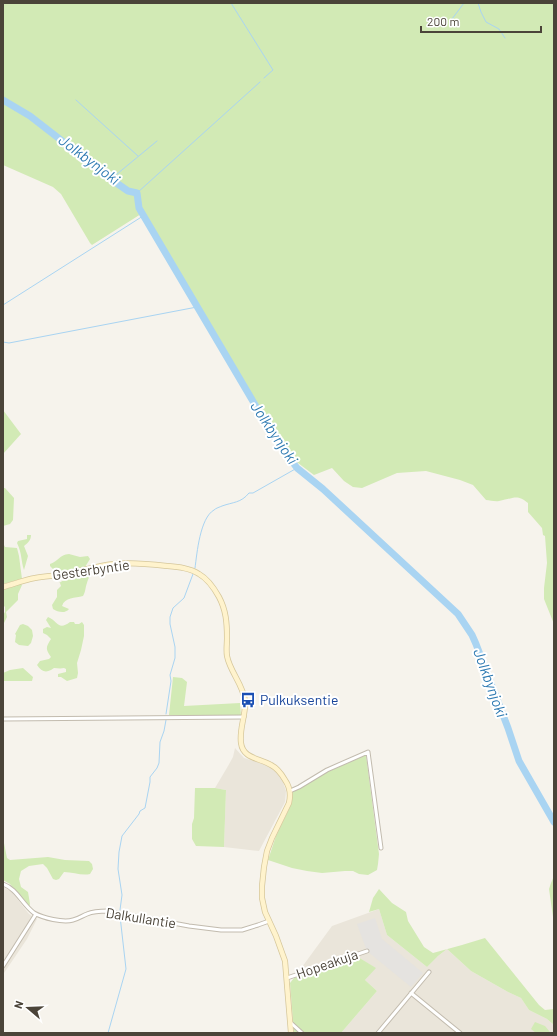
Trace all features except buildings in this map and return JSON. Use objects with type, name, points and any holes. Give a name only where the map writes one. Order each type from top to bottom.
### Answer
[{"type":"street","name":"Gesterbyntie","points":[[3,587],[36,578],[66,574],[98,566],[119,563],[175,567],[199,573],[214,589],[221,602],[227,621],[227,656],[242,689],[245,702],[240,737],[242,748],[249,756],[277,769],[290,791]]},
{"type":"street","points":[[3,719],[244,717]]},
{"type":"street","points":[[291,1033],[285,961],[263,906],[262,898],[264,866],[272,838],[289,803],[290,791],[327,770],[368,752],[381,848]]},
{"type":"street","name":"Dalkullantie","points":[[3,884],[9,886],[26,906],[36,914],[51,919],[68,921],[88,913],[108,912],[189,926],[232,930],[250,928],[269,921]]},
{"type":"street","points":[[3,966],[36,914]]},
{"type":"street","name":"Hopeakuja","points":[[287,978],[367,951]]},
{"type":"street","points":[[378,1033],[429,972]]},
{"type":"street","points":[[411,993],[460,1033]]},
{"type":"street","points":[[291,1023],[302,1033]]},
{"type":"shaded area","points":[[235,748],[244,758],[269,766],[277,773],[283,782],[286,791],[285,802],[259,851],[224,847],[226,790],[215,788],[233,757]]},
{"type":"shaded area","points":[[3,887],[11,891],[29,914],[37,919],[27,939],[4,973],[3,977]]},
{"type":"shaded area","points":[[379,909],[387,935],[427,967],[447,949],[471,971],[521,998],[529,1010],[547,1019],[554,1025],[554,1033],[341,1033],[377,991],[365,980],[375,968],[358,957],[294,978],[332,926]]},
{"type":"shaded area","points":[[375,918],[382,939],[423,973],[411,987],[367,951],[357,924]]},
{"type":"green space","points":[[3,3],[554,3],[554,624],[544,599],[547,563],[545,536],[543,535],[542,528],[528,512],[528,503],[517,497],[497,501],[486,500],[473,485],[426,471],[397,473],[362,488],[353,487],[344,481],[332,468],[314,475],[298,463],[278,441],[196,300],[141,214],[92,245],[61,194],[53,187],[3,165]]},
{"type":"green space","points":[[3,410],[21,434],[3,454]]},
{"type":"green space","points":[[3,488],[5,488],[14,498],[13,520],[10,524],[3,526]]},
{"type":"green space","points":[[27,535],[31,535],[31,537],[24,546],[28,556],[24,570],[17,543],[18,541],[27,539]]},
{"type":"green space","points":[[3,543],[5,547],[17,548],[22,579],[3,584]]},
{"type":"green space","points":[[69,554],[80,557],[88,556],[90,559],[85,567],[65,572],[56,572],[50,566],[50,564],[61,557]]},
{"type":"green space","points":[[90,572],[83,596],[71,598],[65,601],[62,606],[69,609],[66,612],[59,612],[53,609],[52,605],[57,597],[57,590],[61,586],[59,583],[79,573]]},
{"type":"green space","points":[[21,584],[18,600],[6,612],[7,617],[3,625],[5,607],[3,605],[3,589]]},
{"type":"green space","points":[[48,617],[63,626],[70,622],[79,624],[82,622],[84,625],[84,636],[77,663],[77,678],[67,681],[61,677],[58,677],[58,674],[66,672],[66,669],[54,668],[49,671],[45,671],[37,665],[40,661],[51,657],[47,648],[51,639],[43,633],[43,629],[47,627],[51,628],[46,620]]},
{"type":"green space","points":[[23,624],[32,630],[33,636],[31,643],[28,646],[19,645],[15,642],[15,634],[20,625]]},
{"type":"green space","points":[[23,668],[33,677],[32,681],[3,681],[3,673],[10,670]]},
{"type":"green space","points":[[173,677],[182,678],[187,682],[184,706],[240,703],[241,716],[169,715]]},
{"type":"green space","points":[[366,755],[379,854],[377,870],[368,875],[359,874],[353,871],[322,873],[292,868],[268,860],[276,836],[289,809],[293,792],[325,773]]},
{"type":"green space","points":[[195,788],[215,788],[226,790],[224,847],[196,846],[192,839]]},
{"type":"green space","points":[[3,838],[7,858],[10,860],[48,857],[65,860],[89,861],[92,864],[93,869],[90,874],[64,872],[59,879],[56,880],[53,879],[43,864],[29,866],[21,871],[19,879],[21,887],[28,892],[29,907],[10,884],[3,880]]},
{"type":"green space","points":[[554,876],[554,924],[549,889]]},
{"type":"green space","points":[[379,889],[392,903],[406,912],[408,921],[424,947],[433,953],[447,949],[427,967],[387,935],[379,909],[369,912],[373,898]]},
{"type":"green space","points":[[485,938],[539,1005],[545,1010],[554,1009],[554,1025],[547,1019],[529,1010],[521,998],[471,971],[447,949]]},
{"type":"green space","points":[[358,957],[376,968],[365,980],[377,991],[341,1033],[294,1033],[290,983],[294,978]]},
{"type":"green space","points":[[535,1022],[545,1026],[550,1032],[536,1033],[531,1029]]},
{"type":"waterway","points":[[231,3],[273,70],[264,78]]},
{"type":"waterway","points":[[452,19],[464,3]]},
{"type":"waterway","points":[[478,3],[486,22],[499,29],[505,38]]},
{"type":"waterway","points":[[137,193],[260,82]]},
{"type":"waterway","name":"Jolkbynjoki","points":[[3,100],[30,116],[115,182],[128,191],[137,193],[139,208],[274,437],[297,468],[323,489],[458,614],[472,635],[508,728],[519,761],[554,822]]},
{"type":"waterway","points":[[76,100],[138,156]]},
{"type":"waterway","points":[[111,179],[157,141]]},
{"type":"waterway","points":[[3,305],[143,216]]},
{"type":"waterway","points":[[3,342],[9,343],[197,307]]},
{"type":"waterway","points":[[195,568],[202,528],[209,514],[217,508],[240,500],[249,493],[253,493],[297,468]]},
{"type":"waterway","points":[[166,714],[171,681],[170,675],[175,658],[175,647],[170,617],[173,608],[184,598],[193,574]]},
{"type":"waterway","points":[[120,910],[122,895],[118,869],[122,836],[140,811],[145,808],[150,777],[159,763],[160,742],[166,720]]},
{"type":"waterway","points":[[108,1033],[126,969],[120,916]]},
{"type":"place","name":"Pulkuksentie","points":[[248,700]]}]
